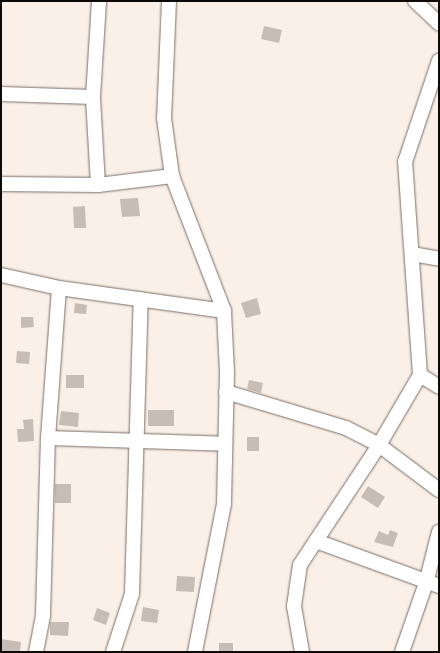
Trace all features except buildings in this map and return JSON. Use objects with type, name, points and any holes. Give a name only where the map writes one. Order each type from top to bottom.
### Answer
[{"type":"street","points":[[98,185],[93,97],[99,1]]},
{"type":"street","points":[[169,1],[164,118],[172,176],[224,311],[226,392],[224,504],[195,652]]},
{"type":"street","points":[[415,1],[439,23]]},
{"type":"street","points":[[302,652],[294,606],[300,565],[379,445],[420,375],[405,162],[439,61]]},
{"type":"street","points":[[1,94],[93,97]]},
{"type":"street","points":[[1,184],[98,185],[172,176]]},
{"type":"street","points":[[412,254],[439,259]]},
{"type":"street","points":[[1,276],[59,288],[224,311]]},
{"type":"street","points":[[36,652],[43,615],[48,438],[59,288]]},
{"type":"street","points":[[113,652],[132,594],[141,299]]},
{"type":"street","points":[[420,375],[439,387]]},
{"type":"street","points":[[226,392],[346,428],[379,445],[439,490]]},
{"type":"street","points":[[48,438],[225,444]]},
{"type":"street","points":[[402,652],[432,584],[439,532]]},
{"type":"street","points":[[316,541],[432,584]]}]
